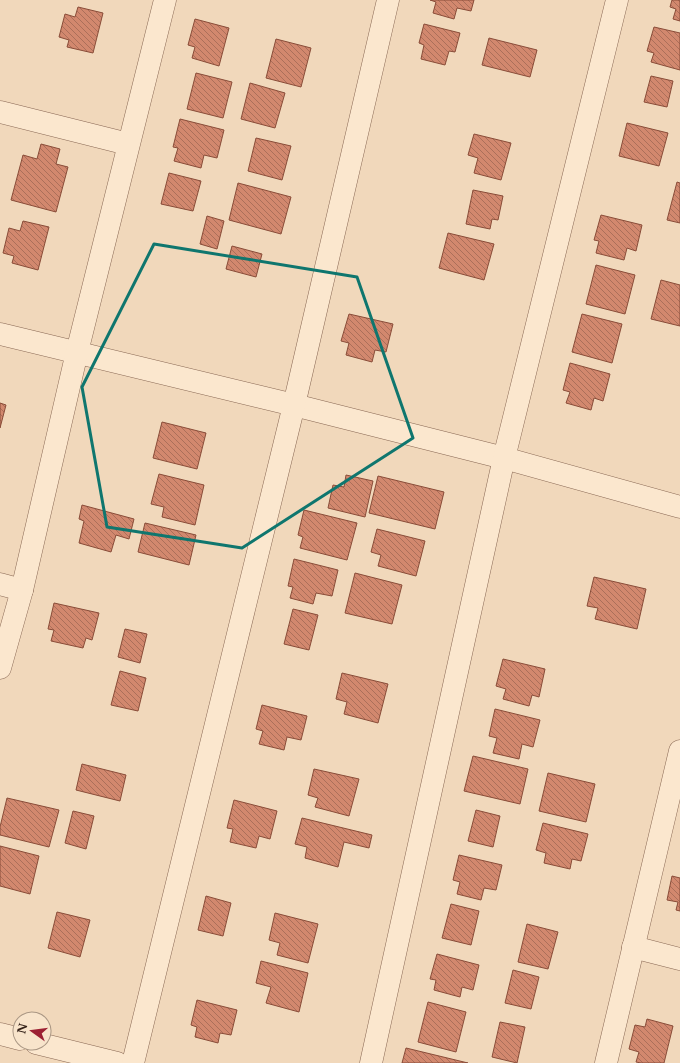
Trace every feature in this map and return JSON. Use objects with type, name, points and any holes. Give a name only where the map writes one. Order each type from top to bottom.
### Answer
[{"type":"street","points":[[0,668],[22,590],[77,352],[165,0]]},
{"type":"street","points":[[133,1063],[294,405],[388,0]]},
{"type":"street","points":[[371,1063],[504,458],[617,0]]},
{"type":"street","points":[[0,112],[128,144]]},
{"type":"street","points":[[0,334],[294,405],[504,458],[680,507]]},
{"type":"street","points":[[0,584],[22,590]]},
{"type":"street","points":[[606,1063],[680,751]]},
{"type":"street","points":[[633,947],[680,959]]},
{"type":"street","points":[[0,1034],[12,1037]]},
{"type":"street","points":[[52,1047],[117,1063]]},
{"type":"highlighted area","points":[[154,244],[357,277],[413,438],[242,548],[107,527],[82,387]]},
{"type":"building","points":[[430,0],[474,0],[471,11],[457,8],[454,19],[433,13],[436,2]]},
{"type":"building","points":[[672,0],[680,0],[680,21],[673,19],[676,9],[670,7]]},
{"type":"building","points":[[78,7],[103,13],[93,53],[67,47],[69,40],[59,37],[65,14],[75,17]]},
{"type":"building","points":[[195,19],[229,28],[219,66],[192,58],[195,47],[188,45]]},
{"type":"building","points":[[424,24],[460,33],[455,52],[449,51],[445,65],[421,59],[424,45],[419,43]]},
{"type":"building","points":[[654,27],[680,33],[680,70],[651,62],[654,53],[647,51]]},
{"type":"building","points":[[489,38],[537,50],[530,77],[482,65]]},
{"type":"building","points":[[276,39],[311,48],[301,87],[266,78]]},
{"type":"building","points":[[196,73],[232,82],[223,118],[187,109]]},
{"type":"building","points":[[651,76],[673,81],[667,107],[644,102]]},
{"type":"building","points":[[250,83],[285,93],[275,128],[241,119]]},
{"type":"building","points":[[180,119],[224,130],[217,158],[204,155],[201,168],[174,161],[178,148],[173,147]]},
{"type":"building","points":[[627,123],[668,133],[659,166],[619,156]]},
{"type":"building","points":[[474,134],[511,143],[501,180],[474,173],[478,158],[468,155]]},
{"type":"building","points":[[256,138],[291,146],[282,180],[248,171]]},
{"type":"building","points":[[41,144],[60,149],[56,164],[68,167],[56,212],[11,200],[23,155],[37,159]]},
{"type":"building","points":[[169,173],[201,181],[193,211],[161,204]]},
{"type":"building","points":[[677,182],[680,183],[680,223],[667,220]]},
{"type":"building","points":[[238,183],[291,197],[281,234],[229,220]]},
{"type":"building","points":[[473,190],[503,196],[498,220],[492,219],[490,229],[466,224]]},
{"type":"building","points":[[601,215],[642,225],[636,251],[627,248],[624,260],[596,253],[599,241],[594,240]]},
{"type":"building","points":[[207,216],[224,221],[217,249],[200,244]]},
{"type":"building","points":[[23,221],[49,227],[38,270],[12,263],[14,256],[3,253],[9,228],[20,231]]},
{"type":"building","points":[[448,233],[494,244],[484,280],[439,268]]},
{"type":"building","points":[[232,246],[262,254],[256,277],[226,269]]},
{"type":"building","points":[[596,265],[635,275],[625,314],[586,304]]},
{"type":"building","points":[[661,280],[680,285],[680,326],[651,319]]},
{"type":"building","points":[[349,314],[393,324],[386,352],[375,350],[372,362],[346,355],[349,343],[341,341]]},
{"type":"building","points":[[582,314],[622,324],[612,363],[572,352]]},
{"type":"building","points":[[570,363],[610,374],[603,401],[594,398],[591,410],[566,403],[570,392],[563,390]]},
{"type":"building","points":[[0,403],[6,405],[0,428]]},
{"type":"building","points":[[162,422],[206,433],[197,469],[153,458]]},
{"type":"building","points":[[159,474],[204,485],[195,525],[162,517],[164,507],[151,504]]},
{"type":"building","points":[[346,475],[373,481],[365,517],[328,508],[333,485],[344,487]]},
{"type":"building","points":[[378,476],[444,492],[435,529],[369,513]]},
{"type":"building","points":[[82,505],[134,519],[129,539],[116,535],[111,552],[79,543],[84,521],[79,519]]},
{"type":"building","points":[[304,510],[357,523],[347,560],[300,548],[303,537],[298,535]]},
{"type":"building","points":[[145,523],[196,535],[189,565],[138,552]]},
{"type":"building","points":[[377,529],[425,541],[416,576],[378,566],[381,555],[371,552]]},
{"type":"building","points":[[294,559],[338,570],[332,596],[316,593],[313,604],[290,598],[293,587],[288,586]]},
{"type":"building","points":[[355,573],[402,585],[392,624],[345,613]]},
{"type":"building","points":[[594,577],[646,589],[637,629],[595,619],[598,608],[587,606]]},
{"type":"building","points":[[54,603],[99,613],[92,640],[86,638],[83,648],[51,641],[54,630],[48,629]]},
{"type":"building","points":[[293,609],[318,615],[309,650],[284,644]]},
{"type":"building","points":[[125,629],[147,634],[140,663],[118,657]]},
{"type":"building","points":[[503,659],[545,669],[539,697],[532,695],[529,706],[503,699],[506,689],[496,686]]},
{"type":"building","points":[[120,671],[146,678],[138,711],[111,705]]},
{"type":"building","points":[[342,673],[388,684],[378,723],[344,714],[347,702],[336,699]]},
{"type":"building","points":[[262,705],[307,716],[301,740],[287,737],[284,750],[259,744],[263,731],[256,729]]},
{"type":"building","points":[[495,709],[540,720],[533,747],[522,744],[519,759],[493,753],[497,738],[489,736]]},
{"type":"building","points":[[473,756],[528,769],[520,804],[464,791]]},
{"type":"building","points":[[82,764],[126,775],[120,801],[76,790]]},
{"type":"building","points":[[314,769],[359,779],[349,816],[315,807],[318,798],[308,795]]},
{"type":"building","points":[[548,773],[595,784],[586,822],[539,811]]},
{"type":"building","points":[[7,798],[59,810],[49,847],[0,835],[0,827]]},
{"type":"building","points":[[234,800],[277,811],[270,839],[259,836],[256,848],[230,842],[233,829],[227,828]]},
{"type":"building","points":[[476,810],[500,816],[493,847],[468,841]]},
{"type":"building","points":[[73,811],[94,816],[86,849],[65,843]]},
{"type":"building","points":[[302,818],[372,835],[369,848],[344,842],[338,867],[305,858],[307,847],[295,844]]},
{"type":"building","points":[[543,823],[588,834],[581,861],[572,859],[570,869],[544,863],[546,853],[536,850]]},
{"type":"building","points":[[0,846],[39,856],[30,894],[0,886]]},
{"type":"building","points":[[459,855],[502,865],[496,890],[484,888],[481,900],[457,894],[460,882],[453,880]]},
{"type":"building","points":[[672,876],[680,878],[680,911],[676,910],[678,902],[667,900]]},
{"type":"building","points":[[206,896],[231,903],[223,936],[198,930]]},
{"type":"building","points":[[451,904],[479,911],[471,945],[442,938]]},
{"type":"building","points":[[57,912],[90,920],[80,957],[48,948]]},
{"type":"building","points":[[275,913],[318,924],[308,963],[277,955],[280,943],[269,940]]},
{"type":"building","points":[[527,924],[558,932],[548,969],[518,962]]},
{"type":"building","points":[[437,954],[479,965],[473,990],[462,987],[460,997],[434,990],[436,980],[430,979]]},
{"type":"building","points":[[261,961],[308,973],[299,1012],[266,1003],[271,987],[256,983]]},
{"type":"building","points":[[513,970],[539,977],[531,1009],[505,1003]]},
{"type":"building","points":[[197,1000],[237,1010],[231,1035],[220,1033],[218,1043],[195,1037],[197,1027],[191,1025]]},
{"type":"building","points":[[428,1002],[466,1012],[456,1052],[418,1042]]},
{"type":"building","points":[[647,1019],[673,1026],[664,1063],[636,1062],[639,1052],[629,1049],[635,1025],[645,1027]]},
{"type":"building","points":[[500,1022],[525,1027],[517,1063],[492,1057]]},
{"type":"building","points":[[406,1048],[468,1063],[402,1063]]}]
